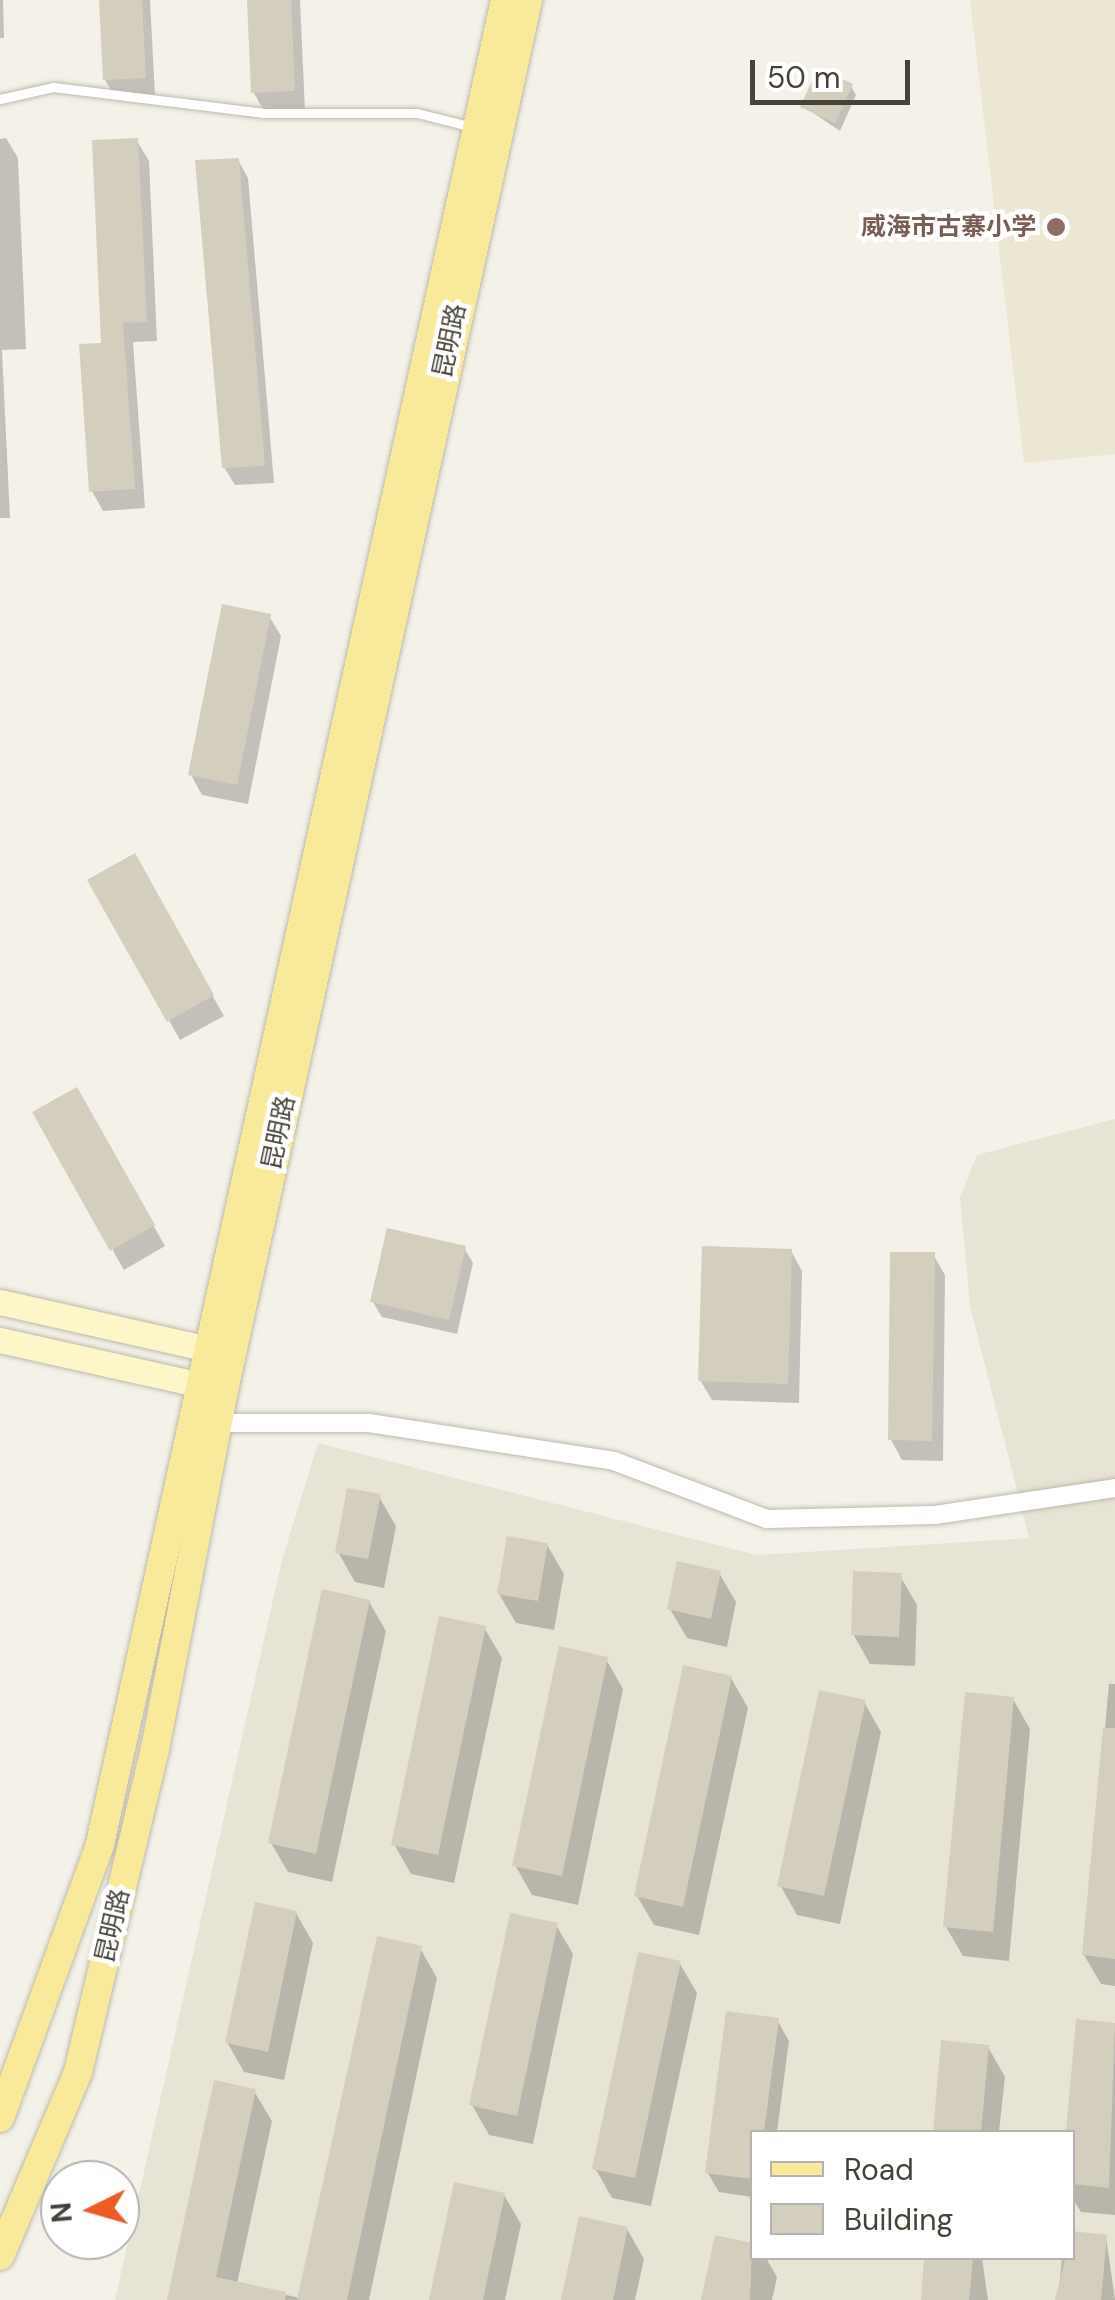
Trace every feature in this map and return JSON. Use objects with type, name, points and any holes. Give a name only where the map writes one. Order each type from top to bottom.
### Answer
[{"type":"main road","name":"昆明路","points":[[0,2118],[100,1844],[205,1422],[485,130],[505,0]]},
{"type":"main road","name":"昆明路","points":[[485,130],[528,0]]},
{"type":"main road","points":[[0,1302],[220,1352]]},
{"type":"main road","points":[[0,1340],[213,1387]]},
{"type":"main road","name":"昆明路","points":[[0,2256],[78,2072],[155,1748],[205,1422]]},
{"type":"street","points":[[205,1422],[369,1423],[614,1461],[767,1519],[935,1515],[1115,1488]]},
{"type":"lane","points":[[0,100],[52,87],[264,113],[418,113],[485,130]]},
{"type":"shaded area","name":"威海市古寨小学","points":[[970,0],[1115,0],[1115,454],[1024,463]]},
{"type":"shaded area","points":[[1115,1119],[1115,2300],[115,2300],[124,2260],[140,2260],[140,2189],[282,1560],[318,1443],[756,1555],[1029,1538],[970,1306],[960,1197],[977,1155]]},
{"type":"building","points":[[99,0],[142,0],[146,78],[103,80]]},
{"type":"building","points":[[247,0],[291,0],[295,91],[251,93]]},
{"type":"building","points":[[818,68],[853,84],[835,123],[800,107]]},
{"type":"building","points":[[138,138],[147,322],[123,323],[135,489],[89,492],[79,344],[101,343],[92,140]]},
{"type":"building","points":[[239,158],[265,466],[222,468],[195,160]]},
{"type":"building","points":[[222,604],[271,614],[237,785],[188,775]]},
{"type":"building","points":[[135,853],[214,995],[167,1022],[87,880]]},
{"type":"building","points":[[77,1087],[155,1225],[110,1251],[32,1112]]},
{"type":"building","points":[[387,1228],[466,1246],[449,1320],[370,1302]]},
{"type":"building","points":[[702,1246],[792,1249],[788,1384],[698,1381]]},
{"type":"building","points":[[890,1252],[935,1252],[932,1441],[888,1440]]},
{"type":"building","points":[[347,1488],[381,1494],[368,1559],[335,1553]]},
{"type":"building","points":[[507,1536],[548,1543],[538,1601],[497,1594]]},
{"type":"building","points":[[677,1561],[721,1571],[711,1619],[667,1609]]},
{"type":"building","points":[[853,1571],[902,1573],[899,1637],[851,1635]]},
{"type":"building","points":[[322,1589],[370,1600],[316,1854],[268,1843]]},
{"type":"building","points":[[439,1616],[486,1626],[438,1855],[391,1845]]},
{"type":"building","points":[[559,1646],[608,1657],[562,1876],[512,1866]]},
{"type":"building","points":[[683,1665],[732,1676],[683,1907],[634,1896]]},
{"type":"building","points":[[819,1690],[866,1700],[824,1896],[777,1886]]},
{"type":"building","points":[[965,1692],[1014,1697],[993,1932],[943,1927]]},
{"type":"building","points":[[1103,1728],[1115,1728],[1115,1959],[1082,1955]]},
{"type":"building","points":[[255,1902],[297,1911],[268,2052],[225,2043]]},
{"type":"building","points":[[510,1913],[558,1923],[517,2116],[469,2105]]},
{"type":"building","points":[[377,1936],[422,1946],[347,2300],[297,2300]]},
{"type":"building","points":[[638,1952],[681,1961],[635,2178],[592,2169]]},
{"type":"building","points":[[726,2011],[779,2018],[764,2130],[750,2130],[750,2179],[705,2173]]},
{"type":"building","points":[[1076,2019],[1115,2023],[1109,2188],[1075,2184],[1075,2130],[1066,2130]]},
{"type":"building","points":[[941,2040],[989,2045],[981,2130],[933,2130]]},
{"type":"building","points":[[214,2080],[256,2089],[216,2277],[286,2292],[285,2300],[167,2300]]},
{"type":"building","points":[[454,2182],[505,2193],[483,2300],[429,2300]]},
{"type":"building","points":[[579,2216],[628,2227],[613,2300],[561,2300]]},
{"type":"building","points":[[1075,2231],[1107,2235],[1101,2300],[1055,2300],[1065,2260],[1075,2260]]},
{"type":"building","points":[[715,2235],[750,2243],[750,2300],[701,2300]]},
{"type":"building","points":[[924,2260],[973,2260],[969,2300],[921,2300]]},
{"type":"place","name":"威海市古寨小学","points":[[1056,227]]}]
